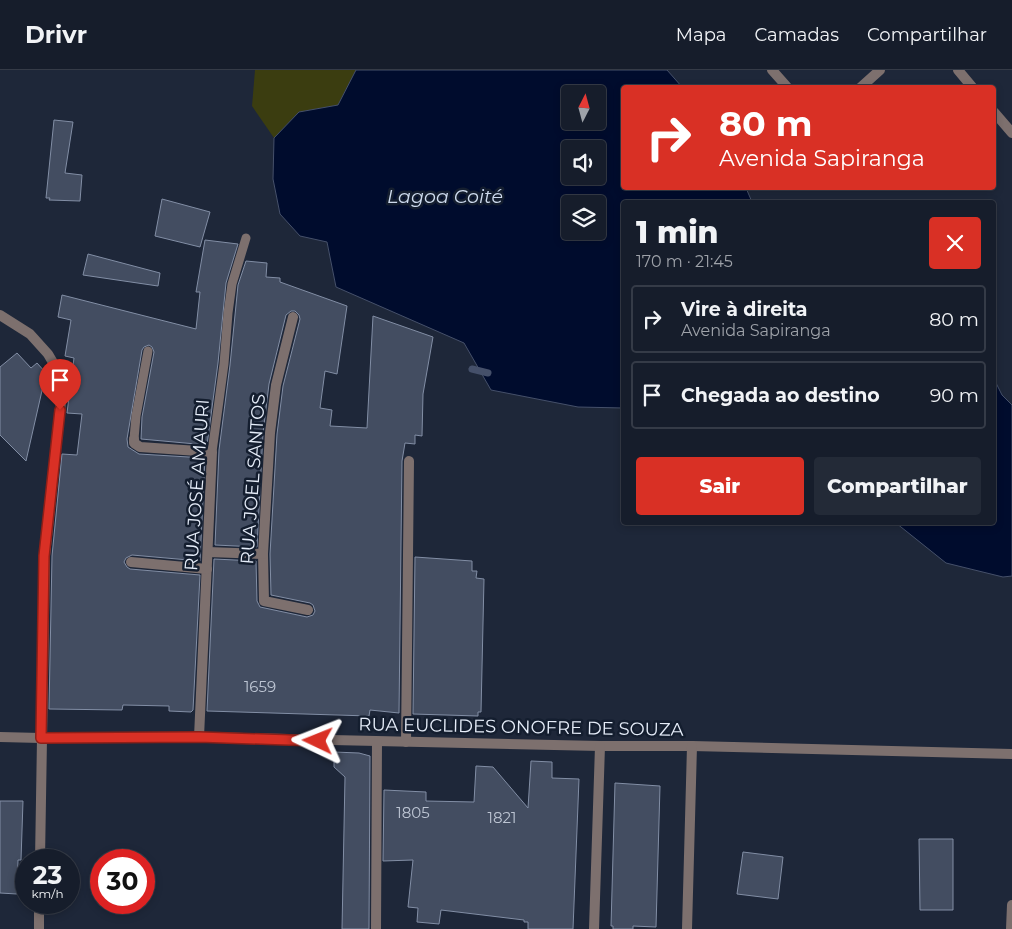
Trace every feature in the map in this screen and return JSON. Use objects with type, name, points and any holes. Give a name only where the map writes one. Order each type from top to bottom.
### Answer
[{"type":"street","points":[[772,70],[785,85]]},
{"type":"street","points":[[863,85],[880,70]]},
{"type":"street","points":[[958,70],[970,85]]},
{"type":"street","points":[[996,114],[1012,133]]},
{"type":"street","points":[[0,315],[30,334],[48,354],[55,366],[62,392],[44,556],[40,849]]},
{"type":"street","name":"RUA JOEL SANTOS","points":[[293,317],[276,385],[270,433],[263,554],[264,601],[308,610]]},
{"type":"street","points":[[134,439],[134,443],[140,447],[212,452]]},
{"type":"street","name":"RUA JOSÉ AMAURI","points":[[199,737],[212,452]]},
{"type":"street","points":[[406,742],[409,461]]},
{"type":"street","points":[[208,552],[263,554]]},
{"type":"street","points":[[131,562],[207,569]]},
{"type":"street","name":"RUA EUCLIDES ONOFRE DE SOUZA","points":[[0,737],[199,737],[1012,754]]},
{"type":"street","points":[[376,929],[377,742]]},
{"type":"street","points":[[594,929],[600,746]]},
{"type":"street","points":[[687,929],[692,746]]},
{"type":"street","points":[[1011,929],[1012,905]]},
{"type":"street","points":[[39,914],[39,929]]},
{"type":"lane","name":"RUA JOSÉ AMAURI","points":[[212,452],[224,364],[232,284],[246,238]]},
{"type":"lane","points":[[134,439],[136,416],[148,351]]},
{"type":"shaded area","points":[[255,70],[356,70],[338,105],[299,112],[274,138],[252,106]]},
{"type":"water","name":"Lagoa Coité","points":[[356,70],[667,70],[680,85],[621,85],[621,190],[747,190],[751,200],[621,200],[621,408],[578,407],[491,390],[464,343],[336,287],[327,242],[300,236],[280,214],[273,179],[274,138],[299,112],[338,105]]},
{"type":"water","points":[[996,383],[1002,395],[1012,405],[1012,576],[1003,577],[946,563],[898,525],[996,525]]},
{"type":"building","points":[[54,120],[73,122],[65,173],[82,175],[80,201],[49,200],[50,198],[46,198]]},
{"type":"building","points":[[162,199],[210,212],[200,247],[155,236]]},
{"type":"building","points":[[205,240],[238,244],[226,283],[207,445],[141,439],[142,417],[154,352],[149,345],[142,350],[127,439],[128,447],[139,454],[205,458],[200,561],[132,555],[126,558],[124,562],[130,569],[200,575],[193,710],[191,712],[169,711],[169,706],[123,705],[122,710],[49,709],[52,556],[62,454],[77,455],[82,414],[67,413],[74,358],[65,356],[71,320],[58,317],[62,295],[196,329],[200,292],[196,292]]},
{"type":"building","points":[[88,254],[160,273],[158,286],[83,275]]},
{"type":"building","points":[[246,261],[267,263],[266,277],[280,278],[280,282],[347,306],[337,374],[325,371],[320,408],[332,410],[330,426],[367,428],[373,316],[433,337],[423,394],[422,436],[415,435],[415,444],[405,443],[402,461],[399,713],[370,710],[369,716],[207,711],[214,559],[256,561],[257,601],[260,607],[307,617],[313,615],[315,611],[310,603],[271,595],[270,554],[277,434],[283,386],[300,319],[295,311],[291,311],[286,315],[269,384],[263,433],[257,547],[215,545],[219,450],[238,285]]},
{"type":"building","points":[[17,353],[31,368],[37,363],[46,373],[26,461],[0,435],[0,367]]},
{"type":"building","points":[[415,557],[472,561],[472,571],[477,571],[476,578],[484,579],[481,712],[478,712],[478,716],[413,714]]},
{"type":"building","points":[[334,752],[359,753],[370,756],[369,929],[342,929],[345,777],[334,767]]},
{"type":"building","points":[[531,761],[552,762],[552,778],[579,779],[573,929],[528,929],[528,922],[524,922],[524,920],[441,910],[439,924],[417,922],[418,908],[408,907],[413,860],[383,861],[384,790],[426,792],[426,801],[474,802],[476,766],[493,767],[528,808]]},
{"type":"building","points":[[615,783],[660,786],[656,927],[633,926],[633,929],[613,929],[613,926],[611,926]]},
{"type":"building","points":[[0,801],[23,801],[21,849],[15,849],[15,894],[0,893]]},
{"type":"building","points":[[919,839],[953,839],[953,910],[920,910]]},
{"type":"building","points":[[743,852],[783,857],[778,899],[737,894]]},
{"type":"waterway","points":[[472,369],[488,373]]},
{"type":"route","points":[[60,410],[44,556],[41,738],[199,737],[318,741]]}]
